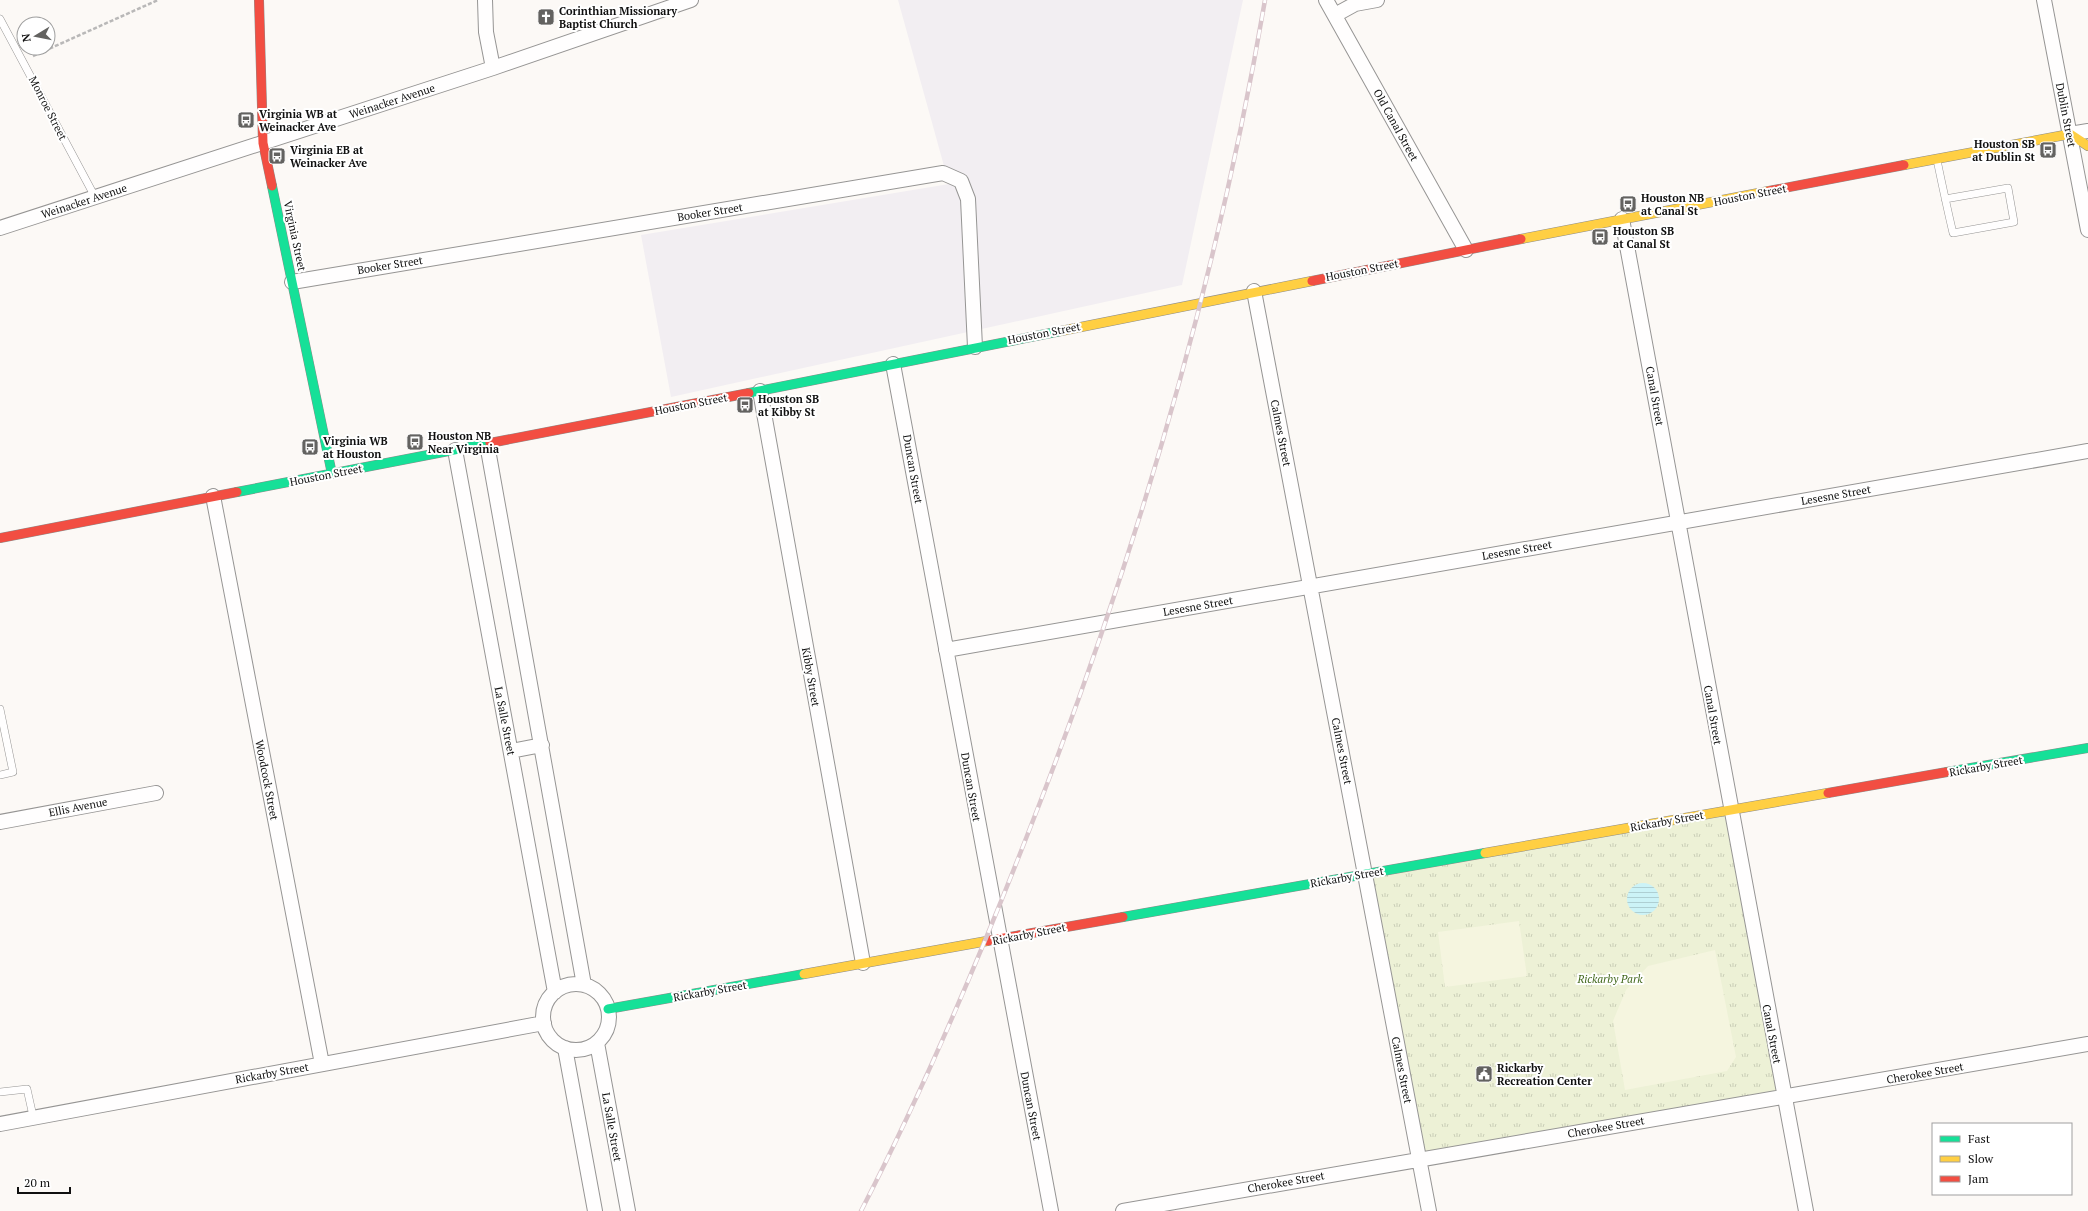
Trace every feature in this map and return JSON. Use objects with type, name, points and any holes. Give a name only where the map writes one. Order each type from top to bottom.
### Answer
[{"type":"street","name":"Virginia Street","points":[[259,0],[263,143],[332,474]]},
{"type":"street","points":[[485,0],[486,32],[493,68]]},
{"type":"street","name":"Weinacker Avenue","points":[[0,228],[493,68],[691,0]]},
{"type":"street","name":"Old Canal Street","points":[[1326,0],[1466,250]]},
{"type":"street","points":[[1335,15],[1355,4],[1377,0]]},
{"type":"street","name":"Dublin Street","points":[[2044,0],[2088,230]]},
{"type":"street","name":"Houston Street","points":[[0,538],[760,391],[1622,219],[2088,131]]},
{"type":"street","points":[[2070,134],[2088,146]]},
{"type":"street","name":"Booker Street","points":[[292,282],[943,174],[961,181],[968,198],[976,347]]},
{"type":"street","name":"Canal Street","points":[[1622,219],[1806,1211]]},
{"type":"street","name":"Calmes Street","points":[[1254,292],[1429,1211]]},
{"type":"street","name":"Duncan Street","points":[[893,364],[1051,1211]]},
{"type":"street","name":"Kibby Street","points":[[760,391],[863,963]]},
{"type":"street","points":[[487,444],[584,985]]},
{"type":"street","name":"La Salle Street","points":[[455,450],[555,992]]},
{"type":"street","name":"Lesesne Street","points":[[946,650],[2088,451]]},
{"type":"street","name":"Woodcock Street","points":[[213,496],[322,1064]]},
{"type":"street","points":[[511,751],[542,745]]},
{"type":"street","name":"Rickarby Street","points":[[608,1009],[1365,874],[2088,748]]},
{"type":"street","name":"Ellis Avenue","points":[[0,822],[156,793]]},
{"type":"street","points":[[569,985],[584,985],[599,994],[608,1009],[607,1027],[597,1042],[582,1050],[565,1048],[551,1038],[544,1023],[545,1006],[555,992],[569,985]]},
{"type":"street","name":"Rickarby Street","points":[[0,1124],[33,1116],[544,1023]]},
{"type":"street","name":"La Salle Street","points":[[597,1042],[628,1211]]},
{"type":"street","name":"Cherokee Street","points":[[1123,1211],[2088,1044]]},
{"type":"street","points":[[565,1048],[595,1211]]},
{"type":"lane","name":"Monroe Street","points":[[0,19],[95,198]]},
{"type":"lane","points":[[1937,160],[1945,199],[1953,233],[2014,222],[2008,188],[1945,199]]},
{"type":"lane","points":[[0,709],[13,772],[0,775]]},
{"type":"lane","points":[[0,1091],[27,1089],[33,1116]]},
{"type":"path","points":[[23,60],[158,0]]},
{"type":"shaded area","points":[[898,0],[1243,0],[1182,285],[671,397],[641,235],[949,184]]},
{"type":"green space","name":"Rickarby Park","points":[[1731,810],[1784,1097],[1419,1159],[1365,874]]},
{"type":"green space","points":[[1519,921],[1527,976],[1445,987],[1438,932]]},
{"type":"green space","points":[[1715,950],[1736,1057],[1727,1071],[1625,1090],[1613,1021],[1626,990],[1648,966]]},
{"type":"water","points":[[1640,883],[1646,883],[1656,890],[1659,899],[1658,905],[1652,912],[1646,915],[1640,915],[1630,908],[1627,902],[1627,896],[1634,886]]},
{"type":"railway","points":[[861,1211],[906,1120],[948,1028],[987,935],[1064,739],[1101,636],[1167,426],[1196,321],[1222,214],[1245,107],[1265,0]]},
{"type":"traffic: fast","points":[[272,186],[332,474]]},
{"type":"traffic: fast","points":[[749,393],[1061,331]]},
{"type":"traffic: fast","points":[[237,492],[490,443]]},
{"type":"traffic: fast","points":[[1947,772],[2088,748]]},
{"type":"traffic: fast","points":[[1123,917],[1485,853]]},
{"type":"traffic: fast","points":[[608,1009],[804,974]]},
{"type":"traffic: slow","points":[[1904,165],[2070,134],[2088,146]]},
{"type":"traffic: slow","points":[[1521,239],[1769,191]]},
{"type":"traffic: slow","points":[[1061,331],[1312,281]]},
{"type":"traffic: slow","points":[[1485,853],[1828,793]]},
{"type":"traffic: slow","points":[[804,974],[987,941]]},
{"type":"traffic: jam","points":[[259,0],[263,143],[272,186]]},
{"type":"traffic: jam","points":[[1769,191],[1904,165]]},
{"type":"traffic: jam","points":[[1312,281],[1521,239]]},
{"type":"traffic: jam","points":[[490,443],[749,393]]},
{"type":"traffic: jam","points":[[0,538],[237,492]]},
{"type":"traffic: jam","points":[[1828,793],[1947,772]]},
{"type":"traffic: jam","points":[[987,941],[1123,917]]},
{"type":"place","name":"Corinthian Missionary Baptist Church","points":[[546,17]]},
{"type":"place","name":"Virginia WB at Weinacker Ave","points":[[246,120]]},
{"type":"place","name":"Houston SB at Dublin St","points":[[2048,150]]},
{"type":"place","name":"Virginia EB at Weinacker Ave","points":[[277,156]]},
{"type":"place","name":"Houston NB at Canal St","points":[[1628,204]]},
{"type":"place","name":"Houston SB at Canal St","points":[[1600,237]]},
{"type":"place","name":"Houston SB at Kibby St","points":[[745,405]]},
{"type":"place","name":"Houston NB Near Virginia","points":[[415,442]]},
{"type":"place","name":"Virginia WB at Houston","points":[[310,447]]},
{"type":"place","name":"Rickarby Recreation Center","points":[[1484,1074]]}]
